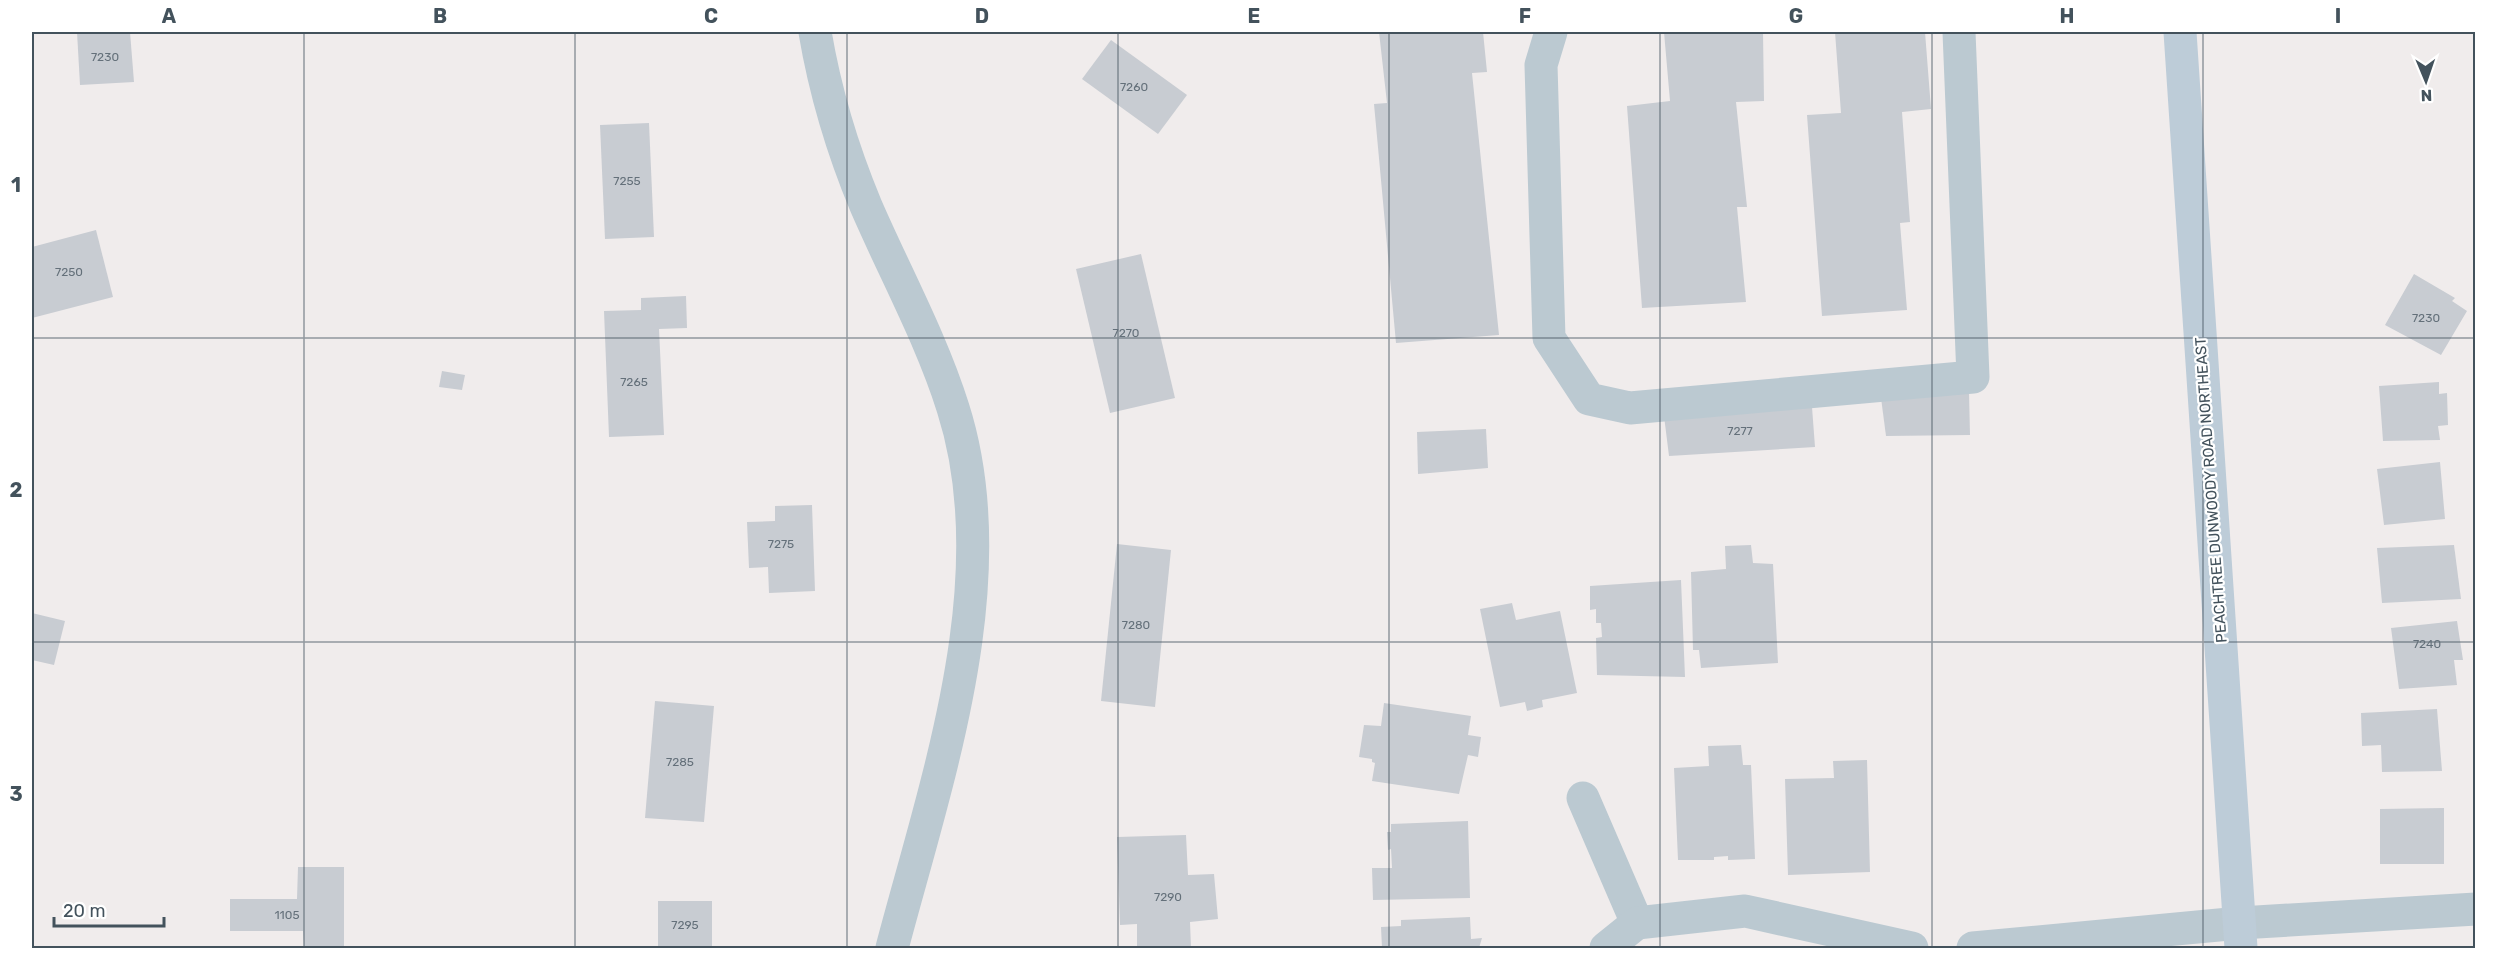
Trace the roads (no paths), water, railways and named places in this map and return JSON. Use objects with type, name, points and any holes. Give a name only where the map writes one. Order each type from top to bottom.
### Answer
[{"type":"street","points":[[815,32],[819,56],[843,145],[866,205],[936,359],[954,411],[967,473],[970,504],[972,535],[967,632],[953,716],[892,948]]},
{"type":"street","points":[[1551,32],[1541,65],[1549,338],[1589,399],[1630,408],[1973,377],[1959,32]]},
{"type":"street","name":"PEACHTREE DUNWOODY ROAD NORTHEAST","points":[[2180,32],[2241,936]]},
{"type":"street","points":[[1583,798],[1637,923]]},
{"type":"street","points":[[1973,948],[2241,936],[2475,909]]},
{"type":"street","points":[[1606,948],[1637,923],[1745,911],[1912,948]]}]
